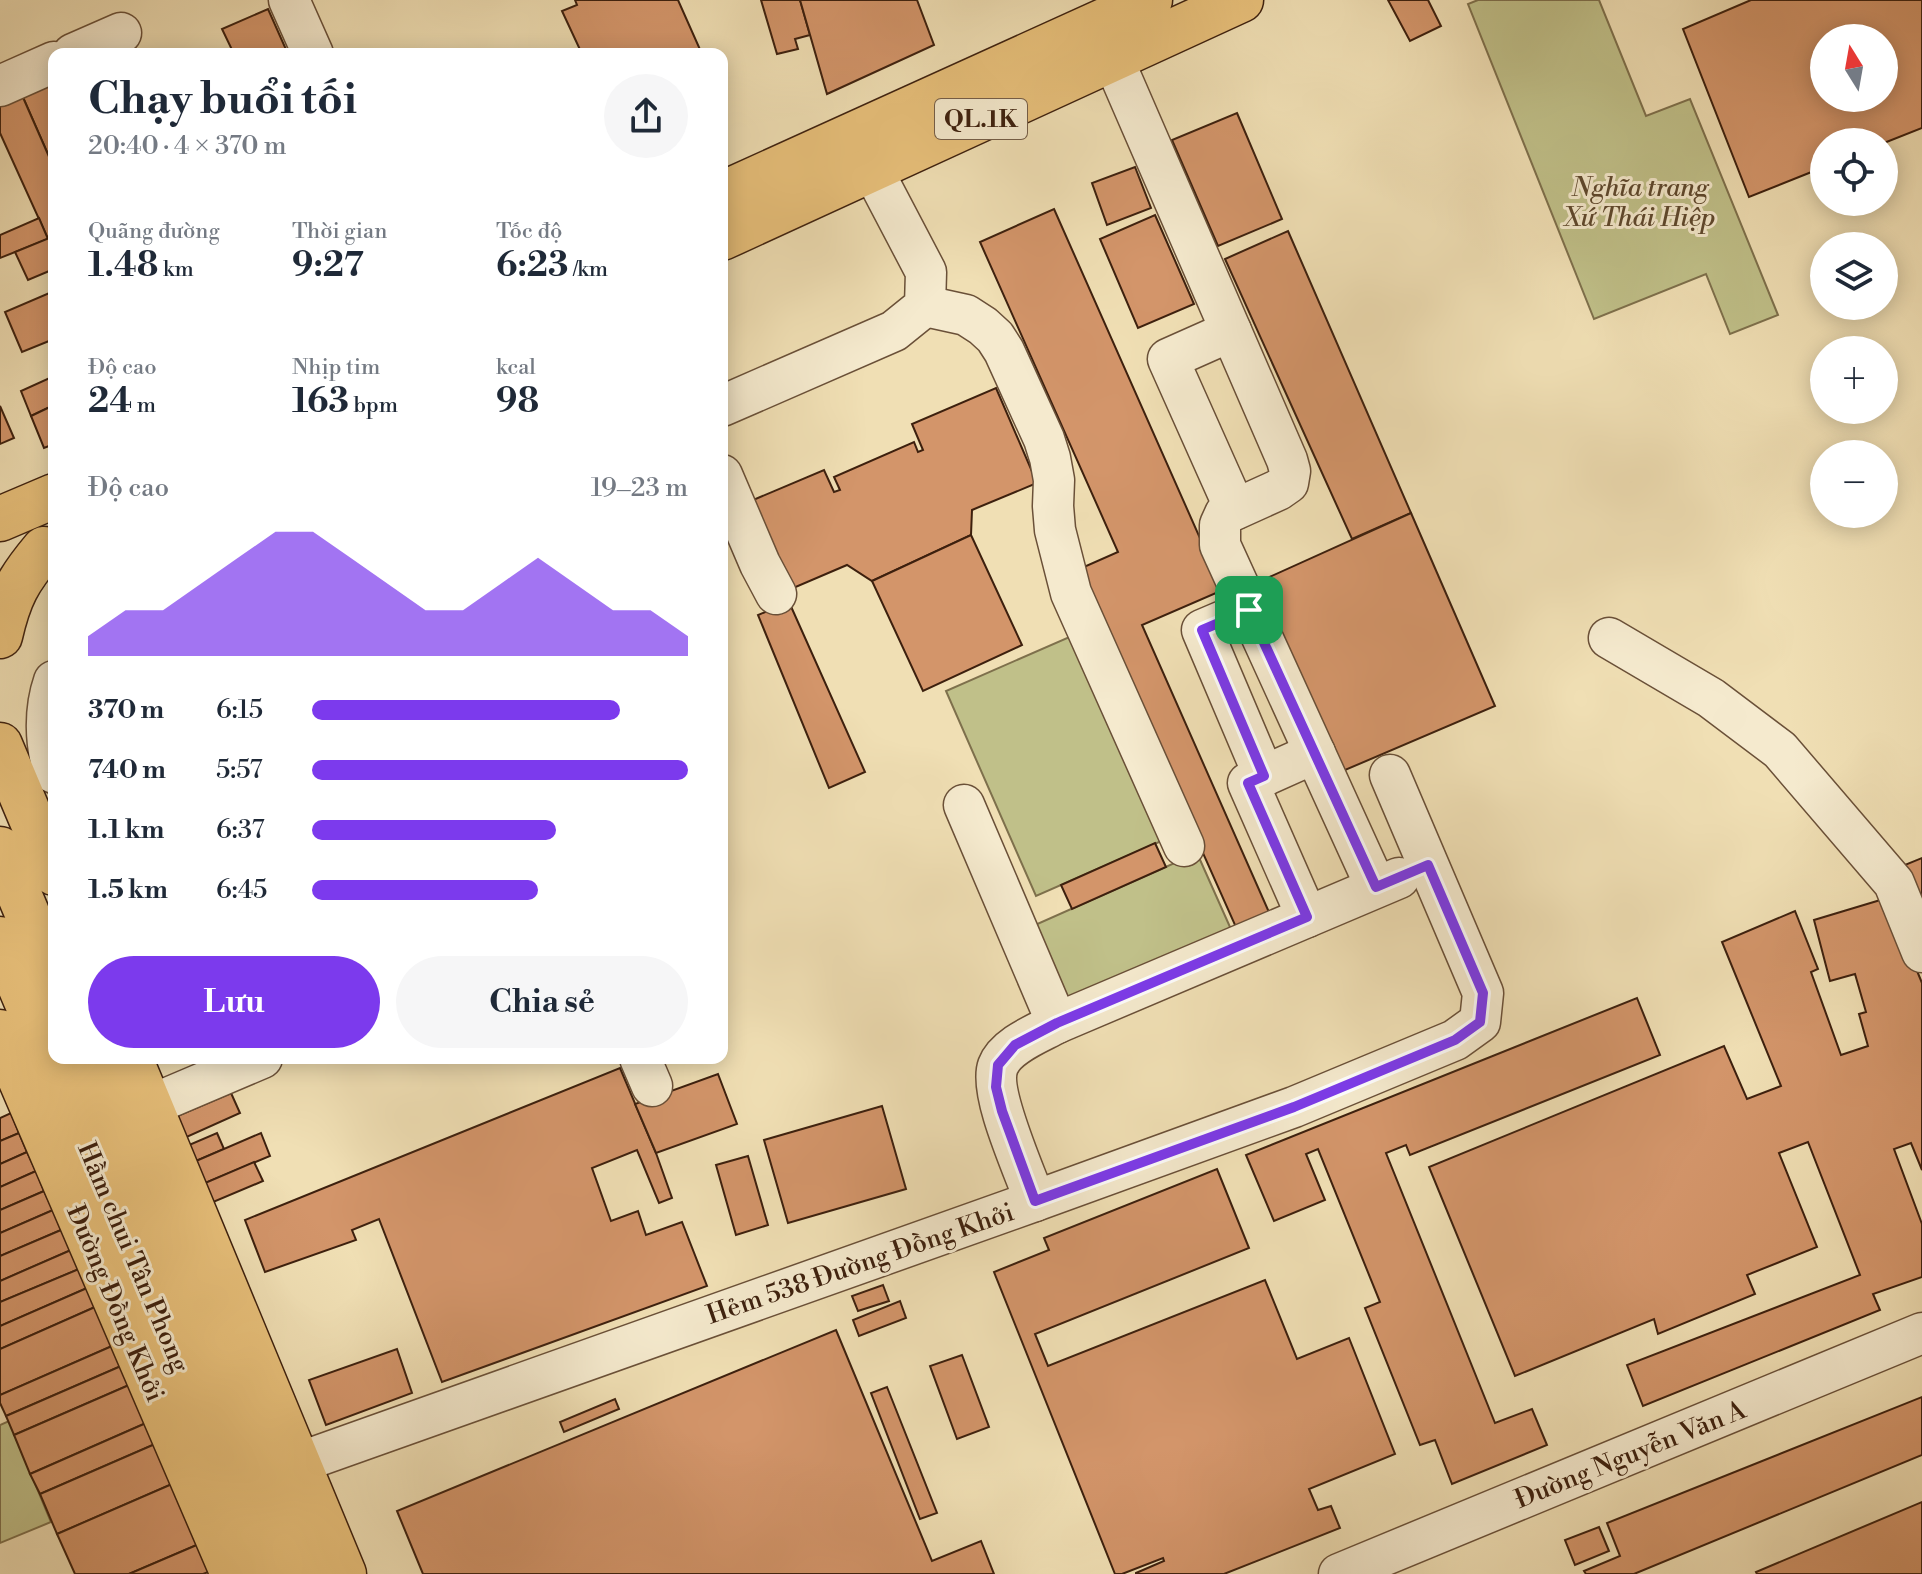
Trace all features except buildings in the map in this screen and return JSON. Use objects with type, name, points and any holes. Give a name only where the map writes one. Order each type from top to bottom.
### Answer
[{"type":"main road","name":"QL.1K","points":[[728,191],[1150,0]]},
{"type":"main road","name":"QL.1K","points":[[728,235],[1241,0]]},
{"type":"main road","points":[[0,570],[48,547]]},
{"type":"main road","points":[[0,636],[21,577],[48,548]]},
{"type":"main road","points":[[0,745],[48,859]]},
{"type":"main road","points":[[0,849],[48,963]]},
{"type":"main road","name":"Hầm chui Tân Phong","points":[[0,939],[48,1052]]},
{"type":"main road","name":"Đường Đồng Khởi","points":[[0,1032],[233,1574]]},
{"type":"main road","name":"Hầm chui Tân Phong","points":[[53,1064],[269,1574]]},
{"type":"main road","name":"Hầm chui Tân Phong","points":[[91,1064],[307,1574]]},
{"type":"main road","points":[[132,1064],[344,1574]]},
{"type":"street","points":[[289,0],[310,48]]},
{"type":"street","points":[[87,48],[121,33]]},
{"type":"street","points":[[1113,59],[1290,471],[1288,483],[1278,490],[1225,514],[1220,525],[1220,545],[1376,887]]},
{"type":"street","points":[[0,86],[48,65]]},
{"type":"street","points":[[728,403],[894,331],[925,306],[926,272],[872,169]]},
{"type":"street","points":[[925,306],[966,315],[995,337],[1004,351],[1050,458],[1054,480],[1055,530],[1071,593],[1184,846]]},
{"type":"street","points":[[1231,331],[1168,359],[1235,509]]},
{"type":"street","points":[[728,489],[776,594]]},
{"type":"street","points":[[1249,610],[1202,630],[1264,776]]},
{"type":"street","points":[[1609,638],[1711,698],[1780,750],[1894,883],[1922,952]]},
{"type":"street","points":[[48,707],[48,740]]},
{"type":"street","points":[[1307,917],[1248,783],[1315,753]]},
{"type":"street","name":"Hẻm 538 Đường Đồng Khởi","points":[[298,1463],[1294,1107],[1455,1040],[1480,1022],[1483,993],[1390,775]]},
{"type":"street","points":[[964,805],[1057,1023]]},
{"type":"street","points":[[1035,1201],[996,1087],[998,1065],[1015,1045],[1057,1023],[1428,865]]},
{"type":"street","points":[[149,1106],[182,1074],[230,1064]]},
{"type":"street","name":"Đường Nguyễn Văn A","points":[[1339,1574],[1922,1333]]},
{"type":"green space","name":"Nghĩa trang Xứ Thái Hiệp","points":[[1478,0],[1599,0],[1646,116],[1690,99],[1778,315],[1730,334],[1706,274],[1594,319],[1468,4]]},
{"type":"green space","points":[[1074,635],[1166,839],[1036,896],[946,691]]},
{"type":"green space","points":[[1197,853],[1234,936],[1069,1003],[1035,925]]},
{"type":"green space","points":[[9,1421],[51,1522],[0,1543],[0,1425]]},
{"type":"route","points":[[1249,610],[1376,887],[1428,865],[1483,993],[1480,1022],[1455,1040],[1294,1107],[1035,1201],[996,1087],[998,1065],[1015,1045],[1057,1023],[1307,917],[1248,783],[1264,776],[1202,630],[1249,610]]}]
